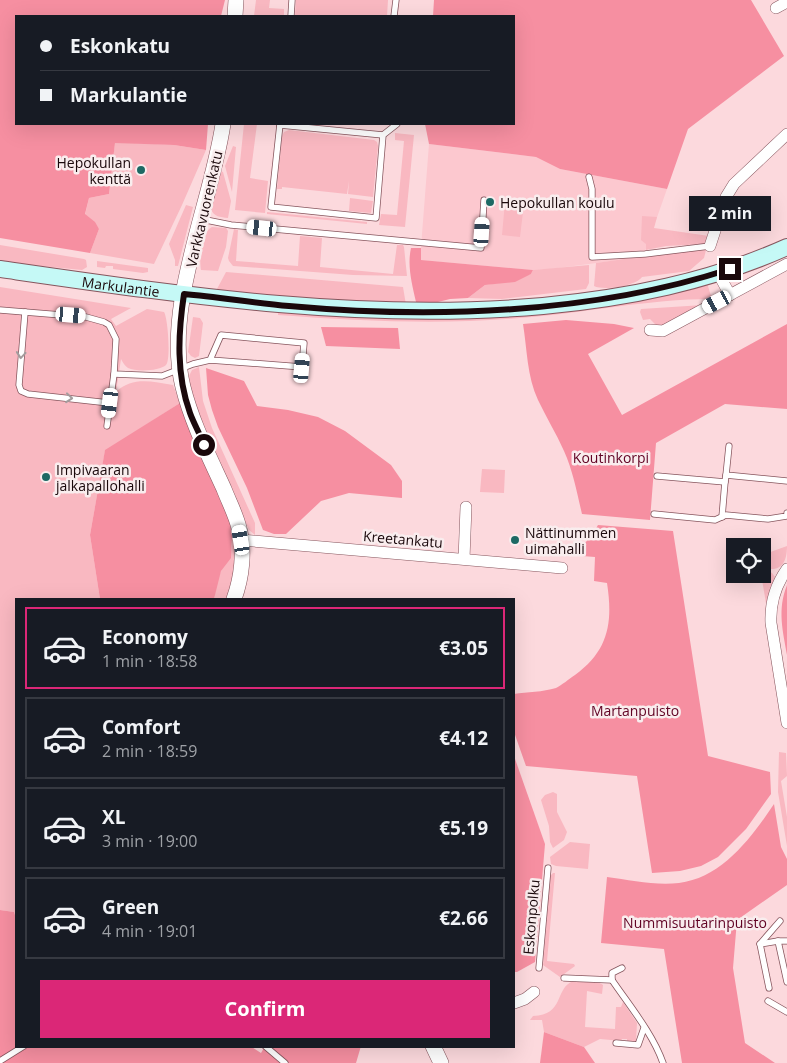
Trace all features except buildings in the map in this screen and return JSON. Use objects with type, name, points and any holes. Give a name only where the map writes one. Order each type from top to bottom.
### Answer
[{"type":"main road","name":"Markulantie","points":[[0,269],[288,306],[404,312],[500,310],[618,297],[674,286],[742,265],[787,247]]},
{"type":"street","points":[[235,15],[236,0]]},
{"type":"street","points":[[776,8],[787,2]]},
{"type":"street","name":"Varkkavuorenkatu","points":[[223,125],[184,294],[179,336],[180,370],[190,413],[240,529],[241,568],[234,598]]},
{"type":"street","points":[[710,246],[726,197],[734,184],[787,134]]},
{"type":"street","points":[[650,330],[662,331],[787,264]]},
{"type":"street","points":[[718,273],[730,295]]},
{"type":"street","points":[[464,559],[466,507]]},
{"type":"street","name":"Kreetankatu","points":[[241,540],[562,568]]},
{"type":"street","points":[[787,569],[777,586],[770,608],[787,723]]},
{"type":"street","points":[[515,1003],[525,999],[534,992]]},
{"type":"street","points":[[434,1048],[441,1063]]},
{"type":"lane","points":[[291,15],[292,0]]},
{"type":"lane","points":[[394,15],[396,0]]},
{"type":"lane","points":[[280,125],[271,207],[376,218],[383,136],[396,125]]},
{"type":"lane","points":[[289,125],[383,136]]},
{"type":"lane","points":[[589,177],[592,189],[592,257],[645,254],[710,246]]},
{"type":"lane","points":[[201,219],[246,226],[481,248],[484,200]]},
{"type":"lane","points":[[0,310],[86,317],[109,325],[116,339],[114,374],[107,426]]},
{"type":"lane","points":[[26,312],[19,386],[21,391],[28,394],[110,403]]},
{"type":"lane","points":[[114,374],[162,376],[210,360],[302,368],[304,343],[221,335],[210,360]]},
{"type":"lane","points":[[722,517],[729,446]]},
{"type":"lane","points":[[657,476],[787,481]]},
{"type":"lane","points":[[654,514],[715,520],[726,515],[773,520],[787,516],[787,513]]},
{"type":"lane","name":"Eskonpolku","points":[[540,968],[548,868]]},
{"type":"lane","points":[[760,944],[780,921]]},
{"type":"lane","points":[[760,944],[787,940]]},
{"type":"lane","points":[[778,941],[787,982]]},
{"type":"lane","points":[[760,944],[769,988]]},
{"type":"lane","points":[[622,968],[612,973],[612,980],[660,1054],[662,1063]]},
{"type":"lane","points":[[564,978],[612,980]]},
{"type":"lane","points":[[768,1001],[787,1012]]},
{"type":"lane","points":[[616,1043],[638,1045],[644,1028]]},
{"type":"lane","points":[[0,1061],[21,1048]]},
{"type":"lane","points":[[267,1048],[285,1063]]},
{"type":"shaded area","points":[[256,0],[270,0],[269,8],[284,9],[284,15],[254,15]]},
{"type":"shaded area","points":[[296,0],[388,0],[387,15],[295,15]]},
{"type":"shaded area","points":[[244,125],[257,125],[250,178],[268,181],[265,213],[235,210]]},
{"type":"shaded area","points":[[289,130],[374,140],[377,142],[373,197],[348,194],[349,181],[347,194],[282,187],[282,189],[277,189],[282,136],[284,132]]},
{"type":"shaded area","points":[[395,133],[414,135],[405,227],[379,225],[381,214],[397,215],[404,141],[395,140]]},
{"type":"shaded area","name":"Hepokullan kenttä","points":[[115,142],[174,145],[206,150],[154,264],[90,253],[99,229],[85,215],[89,198],[109,194]]},
{"type":"shaded area","name":"Hepokullan koulu","points":[[429,144],[536,157],[560,169],[667,189],[643,257],[533,270],[420,260]]},
{"type":"shaded area","points":[[233,146],[236,147],[232,192],[225,166]]},
{"type":"shaded area","points":[[220,171],[223,172],[231,201],[228,218],[216,215],[211,209]]},
{"type":"shaded area","points":[[350,198],[373,201],[371,213],[349,211]]},
{"type":"shaded area","points":[[505,202],[524,204],[520,237],[502,235]]},
{"type":"shaded area","points":[[186,205],[193,207],[178,266],[175,266],[175,260],[169,244]]},
{"type":"shaded area","points":[[267,212],[367,222],[367,224],[267,214]]},
{"type":"shaded area","points":[[642,216],[657,217],[654,228],[709,236],[706,244],[666,246],[646,250],[646,244],[641,240]]},
{"type":"shaded area","points":[[212,227],[226,228],[228,231],[226,247],[218,271],[201,270],[200,260],[203,240],[205,234]]},
{"type":"shaded area","points":[[234,229],[238,230],[236,261],[298,266],[300,236],[322,238],[320,267],[393,274],[397,245],[403,245],[407,276],[353,275],[233,266],[228,258]]},
{"type":"shaded area","points":[[0,245],[84,259],[86,260],[87,267],[82,270],[0,262]]},
{"type":"shaded area","points":[[706,250],[704,258],[689,271],[642,277],[633,283],[620,287],[605,288],[594,286],[596,263],[674,252]]},
{"type":"shaded area","points":[[97,261],[148,268],[148,272],[113,269],[113,266],[97,267]]},
{"type":"shaded area","points":[[589,265],[589,283],[586,289],[502,299],[468,298],[485,285],[531,274],[533,270]]},
{"type":"shaded area","points":[[226,272],[403,287],[406,305],[261,296],[217,289]]},
{"type":"shaded area","points":[[707,283],[712,299],[664,301],[520,318],[460,321],[399,321],[278,315],[278,313],[291,312],[361,317]]},
{"type":"shaded area","points":[[0,287],[131,308],[111,319],[116,326],[147,309],[164,312],[167,322],[168,362],[163,367],[153,370],[136,370],[128,368],[121,359],[116,392],[129,384],[143,381],[173,385],[180,403],[105,451],[90,535],[100,598],[15,598],[15,915],[14,912],[0,910]]},
{"type":"shaded area","points":[[703,305],[665,325],[657,326],[650,319],[643,320],[640,312],[641,309]]},
{"type":"shaded area","points":[[193,317],[200,318],[203,323],[199,356],[195,358],[188,352]]},
{"type":"shaded area","points":[[199,367],[203,401],[212,428],[255,523],[255,535],[249,530],[199,417],[188,378],[192,370]]},
{"type":"shaded area","points":[[482,469],[505,470],[504,493],[480,492]]},
{"type":"shaded area","points":[[232,536],[235,560],[227,598],[214,598],[220,574],[231,551]]},
{"type":"shaded area","points":[[787,546],[784,562],[779,568],[771,569],[771,552]]},
{"type":"shaded area","points":[[771,572],[775,577],[766,603],[763,583],[771,583]]},
{"type":"shaded area","points":[[779,752],[786,753],[787,776],[781,781],[787,817],[787,846],[778,792]]},
{"type":"shaded area","points":[[553,792],[557,794],[557,812],[567,832],[564,840],[553,848],[541,800],[545,795]]},
{"type":"shaded area","points":[[570,842],[590,844],[588,869],[551,864],[550,857]]},
{"type":"shaded area","points":[[555,873],[547,961],[574,964],[575,966],[560,977],[543,965],[548,885],[549,877]]},
{"type":"shaded area","points":[[573,981],[600,983],[603,985],[602,994],[587,991],[585,1027],[615,1029],[616,1007],[621,1007],[623,1002],[637,1023],[636,1041],[600,1039],[584,1047],[544,1032],[542,1020],[530,1020],[533,1016],[543,1015],[555,1007],[563,990]]},
{"type":"green space","points":[[0,0],[225,0],[221,15],[15,15],[15,125],[208,125],[206,150],[174,145],[115,143],[109,194],[89,198],[85,214],[95,222],[99,229],[90,253],[0,238]]},
{"type":"green space","points":[[434,0],[751,0],[784,56],[688,129],[667,189],[560,169],[536,157],[429,144],[425,125],[515,125],[515,15],[433,15]]},
{"type":"green space","points":[[411,248],[421,248],[421,260],[533,270],[531,274],[515,282],[485,285],[468,298],[450,299],[434,303],[416,302],[410,268]]},
{"type":"green space","name":"Koutinkorpi","points":[[566,320],[614,324],[634,328],[588,354],[622,415],[787,324],[787,409],[725,404],[656,443],[650,520],[582,514],[567,459],[534,391],[529,372],[523,324]]},
{"type":"green space","points":[[321,327],[398,328],[400,349],[326,346]]},
{"type":"green space","points":[[206,368],[244,381],[257,406],[288,410],[318,417],[345,431],[391,465],[402,481],[402,498],[349,493],[321,501],[286,534],[274,534],[263,530],[247,488],[212,410],[208,395]]},
{"type":"green space","points":[[180,403],[230,522],[232,536],[231,558],[221,571],[214,598],[100,598],[90,535],[105,450]]},
{"type":"green space","name":"Martanpuisto","points":[[598,525],[673,531],[708,756],[770,772],[771,794],[746,829],[718,857],[701,866],[680,871],[652,873],[637,776],[526,766],[515,735],[515,694],[558,687],[586,665],[602,645],[608,623],[609,597],[607,583],[594,581],[595,557],[582,556],[585,543]]},
{"type":"green space","points":[[787,585],[787,655],[782,603]]},
{"type":"green space","points":[[515,759],[545,844],[535,962],[515,972]]},
{"type":"green space","name":"Nummisuutarinpuisto","points":[[774,804],[781,847],[787,859],[787,885],[737,920],[733,968],[745,1043],[775,1063],[682,1063],[664,949],[601,943],[607,877],[661,884],[695,880],[722,865],[734,854],[756,830]]},
{"type":"green space","points":[[0,910],[14,912],[15,915],[15,1048],[253,1048],[261,1053],[264,1048],[360,1048],[356,1063],[0,1063]]},
{"type":"green space","points":[[544,1032],[584,1047],[595,1063],[540,1063]]},
{"type":"place","name":"Hepokullan kenttä","points":[[141,170]]},
{"type":"place","name":"Hepokullan koulu","points":[[490,202]]},
{"type":"place","name":"Impivaaran jalkapallohalli","points":[[46,477]]},
{"type":"place","name":"Nättinummen uimahalli","points":[[515,540]]},
{"type":"route","points":[[204,445],[190,413],[180,370],[179,336],[184,294],[288,306],[357,310],[404,312],[500,310],[578,303],[649,292],[730,269]]}]
